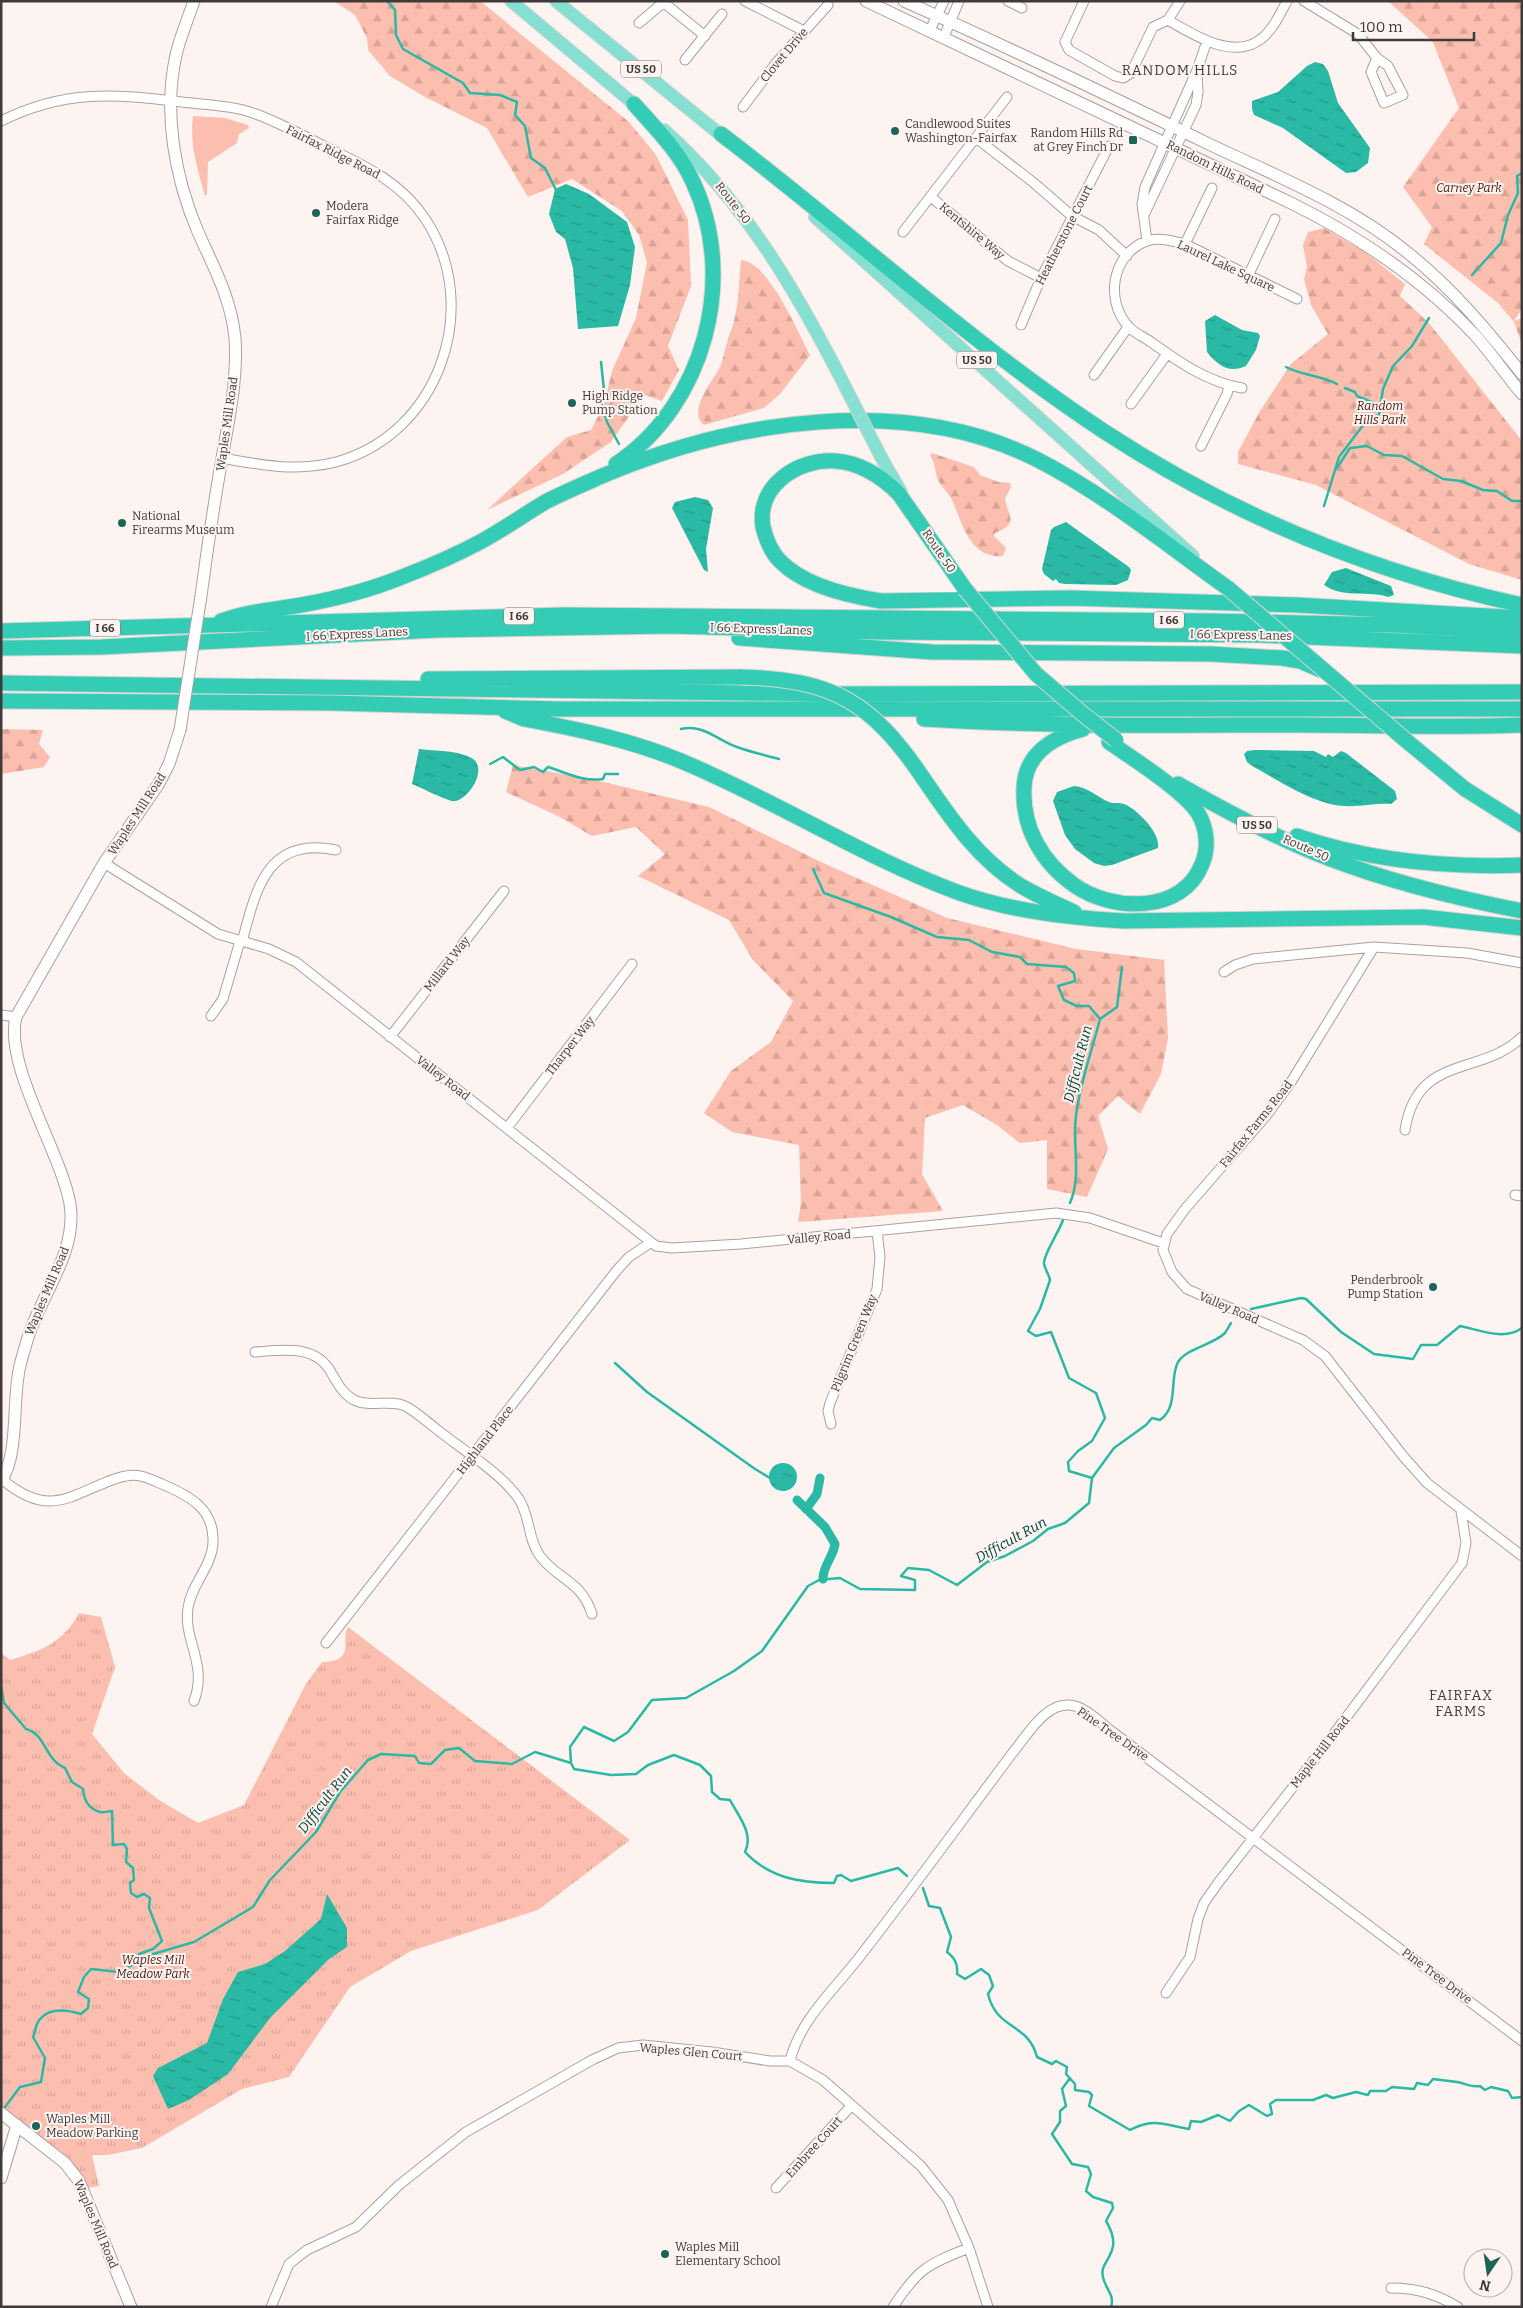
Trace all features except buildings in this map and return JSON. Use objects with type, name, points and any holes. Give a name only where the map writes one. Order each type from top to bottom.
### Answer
[{"type":"highway","points":[[210,626],[245,612],[302,605],[346,595],[400,578],[481,542],[550,500],[606,470],[634,452],[651,434],[678,397],[691,374],[707,329],[714,279],[713,252],[704,209],[694,183],[677,152],[634,104]]},
{"type":"highway","points":[[721,134],[775,175],[997,355],[1136,452],[1212,494],[1342,553],[1416,578],[1522,605]]},
{"type":"highway","points":[[550,500],[642,460],[740,434],[809,422],[904,423],[971,436],[1012,449],[1037,460],[1103,499],[1229,588]]},
{"type":"highway","points":[[910,508],[886,482],[875,474],[848,464],[824,461],[799,467],[775,484],[766,496],[762,509],[762,522],[771,550],[790,569],[831,589],[881,601],[1090,598],[1298,605],[1522,618]]},
{"type":"highway","name":"Route 50","points":[[910,508],[966,589],[1031,668],[1113,741],[1175,782],[1201,797],[1327,858],[1410,885],[1522,911]]},
{"type":"highway","name":"US 50","points":[[1229,588],[1465,789],[1507,817],[1522,824]]},
{"type":"highway","name":"I 66","points":[[1,631],[436,618],[629,616],[1221,621],[1393,625],[1522,632]]},
{"type":"highway","points":[[671,626],[714,636],[932,652],[1211,654],[1282,658],[1310,665],[1335,678]]},
{"type":"highway","name":"I 66 Express Lanes","points":[[1,648],[102,647],[438,630],[671,626],[878,632],[1258,636],[1522,646]]},
{"type":"highway","points":[[297,688],[351,680],[740,677],[767,678],[816,686],[867,711],[887,729],[965,837],[987,860],[1022,886],[1089,919]]},
{"type":"highway","points":[[1,683],[829,694],[1522,692]]},
{"type":"highway","points":[[1,701],[321,702],[558,710],[1522,709]]},
{"type":"highway","points":[[496,707],[524,719],[596,735],[652,750],[680,760],[777,804],[853,846],[959,892],[1016,908],[1089,919],[1192,921],[1423,917],[1522,928]]},
{"type":"highway","points":[[871,710],[923,719],[1040,725],[1110,724],[1448,728],[1522,725]]},
{"type":"highway","points":[[1110,724],[1066,734],[1046,744],[1037,753],[1028,767],[1024,782],[1024,812],[1028,827],[1039,848],[1057,870],[1075,885],[1092,895],[1122,903],[1142,904],[1165,900],[1190,885],[1200,868],[1206,850],[1202,821],[1188,801],[1113,741]]},
{"type":"highway","points":[[1201,797],[1299,836],[1372,856],[1430,864],[1522,865]]},
{"type":"main road","name":"Waples Mill Road","points":[[2,1480],[10,1454],[18,1376],[28,1336],[37,1310],[63,1256],[71,1224],[66,1188],[32,1100],[17,1052],[14,1032],[16,1016],[104,863],[158,785],[169,764],[180,730],[235,371],[232,318],[223,283],[199,234],[184,193],[175,153],[172,101],[176,58],[194,1]]},
{"type":"main road","name":"Route 50","points":[[511,1],[634,104],[696,159],[737,206],[798,297],[881,457],[910,508]]},
{"type":"main road","name":"US 50","points":[[556,1],[721,134],[975,358],[1229,588]]},
{"type":"main road","name":"Random Hills Road","points":[[866,1],[1315,215],[1376,250],[1447,306],[1476,336],[1522,394]]},
{"type":"main road","name":"Random Hills Road","points":[[904,1],[1172,126],[1346,212],[1407,252],[1441,281],[1482,323],[1522,374]]},
{"type":"main road","name":"Waples Mill Road","points":[[9,2119],[64,2163],[80,2181],[131,2307]]},
{"type":"main road","points":[[1,2178],[9,2119]]},
{"type":"street","points":[[745,1],[804,31]]},
{"type":"street","points":[[930,30],[944,1]]},
{"type":"street","points":[[944,37],[959,1]]},
{"type":"street","points":[[1008,1],[1022,8]]},
{"type":"street","points":[[1084,1],[1065,42],[1069,50],[1115,76],[1123,78],[1131,73],[1153,27],[1168,20],[1180,1]]},
{"type":"street","points":[[1168,20],[1207,41],[1220,45],[1248,46],[1261,40],[1273,26],[1287,1]]},
{"type":"street","points":[[1304,1],[1358,34],[1377,58],[1388,66],[1402,95],[1384,103],[1371,72],[1377,58]]},
{"type":"street","points":[[639,23],[664,2],[705,36]]},
{"type":"street","name":"Clovet Drive","points":[[743,107],[776,63],[828,5]]},
{"type":"street","points":[[685,60],[722,14]]},
{"type":"street","points":[[1207,41],[1197,70],[1143,195],[1142,204],[1145,213],[1147,242],[1126,256],[1116,272],[1114,300],[1128,327],[1167,354],[1212,380],[1242,388]]},
{"type":"street","points":[[1145,213],[1196,105],[1198,92],[1197,70]]},
{"type":"street","name":"Fairfax Ridge Road","points":[[1,121],[39,105],[72,97],[111,94],[228,107],[255,114],[380,174],[406,195],[428,223],[442,254],[450,286],[450,331],[440,369],[418,406],[387,437],[351,456],[308,467],[278,467],[222,458]]},
{"type":"street","points":[[903,232],[1007,97]]},
{"type":"street","points":[[976,138],[1034,183],[1072,216],[1099,230],[1126,256]]},
{"type":"street","name":"Heatherstone Court","points":[[1020,325],[1041,278],[1072,216],[1084,198],[1109,146]]},
{"type":"street","points":[[1185,244],[1212,188]]},
{"type":"street","name":"Kentshire Way","points":[[931,197],[1008,261],[1041,278]]},
{"type":"street","points":[[1248,276],[1275,218]]},
{"type":"street","name":"Laurel Lake Square","points":[[1147,242],[1170,240],[1185,244],[1297,299]]},
{"type":"street","points":[[1094,375],[1128,327]]},
{"type":"street","points":[[1131,404],[1167,354]]},
{"type":"street","points":[[1201,446],[1227,394],[1229,386]]},
{"type":"street","points":[[211,1016],[220,1006],[223,999],[257,889],[276,863],[288,854],[308,847],[336,850]]},
{"type":"street","name":"Valley Road","points":[[104,863],[218,934],[269,949],[296,962],[592,1195],[650,1243],[672,1248],[1062,1213],[1090,1218],[1163,1243],[1162,1250],[1168,1264],[1176,1278],[1187,1289],[1303,1340],[1325,1356],[1416,1472],[1434,1490],[1522,1556]]},
{"type":"street","name":"Millard Way","points":[[390,1037],[504,891]]},
{"type":"street","points":[[1224,972],[1235,965],[1253,959],[1374,948],[1467,953],[1522,963]]},
{"type":"street","name":"Fairfax Farms Road","points":[[1163,1243],[1184,1209],[1281,1096],[1374,948]]},
{"type":"street","name":"Tharper Way","points":[[507,1128],[632,964]]},
{"type":"street","points":[[1,1015],[16,1016]]},
{"type":"street","points":[[1405,1130],[1412,1102],[1437,1077],[1458,1066],[1496,1054],[1522,1037]]},
{"type":"street","name":"Pilgrim Green Way","points":[[831,1424],[828,1411],[830,1403],[877,1289],[880,1257],[877,1231]]},
{"type":"street","name":"Highland Place","points":[[326,1643],[617,1270],[629,1257],[650,1243]]},
{"type":"street","points":[[255,1352],[297,1350],[314,1355],[329,1367],[343,1391],[352,1399],[364,1404],[404,1405],[503,1480],[519,1499],[527,1514],[539,1554],[551,1568],[580,1590],[592,1614]]},
{"type":"street","points":[[2,1480],[28,1496],[53,1501],[116,1478],[135,1474],[178,1490],[195,1500],[204,1510],[213,1529],[213,1550],[210,1561],[195,1586],[187,1610],[199,1678],[194,1701]]},
{"type":"street","name":"Maple Hill Road","points":[[1166,1993],[1190,1957],[1198,1919],[1204,1903],[1462,1563],[1466,1543],[1461,1510]]},
{"type":"street","name":"Pine Tree Drive","points":[[790,2061],[794,2045],[808,2021],[850,1970],[1031,1730],[1042,1717],[1055,1708],[1068,1705],[1080,1708],[1254,1837],[1522,2041]]},
{"type":"street","name":"Waples Glen Court","points":[[271,2307],[289,2264],[306,2250],[356,2227],[399,2185],[466,2132],[592,2060],[618,2048],[643,2045],[712,2052],[770,2061],[790,2061],[823,2080],[921,2166],[948,2200],[969,2248],[988,2307]]},
{"type":"street","name":"Embree Court","points":[[776,2188],[851,2106]]},
{"type":"street","points":[[893,2307],[919,2272],[935,2261],[969,2248]]},
{"type":"street","points":[[1391,2288],[1424,2291],[1440,2296],[1458,2307]]},
{"type":"green space","points":[[334,1],[480,1],[629,122],[656,155],[688,220],[691,286],[668,346],[679,370],[662,401],[644,395],[611,442],[563,474],[487,510],[567,437],[591,430],[604,405],[612,371],[636,318],[647,262],[639,235],[622,211],[572,179],[528,197],[487,128],[425,97],[390,76],[368,50],[367,38],[355,15]]},
{"type":"green space","name":"Carney Park","points":[[1388,1],[1522,1],[1522,309],[1514,321],[1522,318],[1522,344],[1514,322],[1498,303],[1424,244],[1432,227],[1403,187],[1459,108],[1433,42]]},
{"type":"green space","points":[[193,116],[225,118],[248,125],[249,128],[239,134],[237,143],[208,162],[207,195],[205,196],[193,146]]},
{"type":"green space","name":"Random Hills Park","points":[[1324,228],[1365,252],[1405,284],[1400,296],[1429,323],[1522,441],[1522,580],[1469,564],[1316,485],[1238,464],[1238,452],[1260,411],[1291,364],[1328,334],[1311,305],[1304,279],[1307,267],[1303,245],[1308,232]]},
{"type":"green space","points":[[741,260],[752,264],[772,285],[782,300],[810,355],[780,394],[764,408],[704,425],[699,419],[699,405],[719,369],[733,325],[738,300]]},
{"type":"green space","points":[[932,453],[974,467],[980,475],[998,482],[1010,483],[1011,487],[1005,498],[1010,522],[1008,526],[995,533],[994,536],[1006,548],[1003,556],[992,556],[983,552],[970,539],[952,499],[938,480],[930,455]]},
{"type":"green space","points":[[1,729],[43,730],[39,744],[50,757],[44,767],[1,774]]},
{"type":"green space","points":[[513,765],[595,780],[709,807],[823,863],[947,918],[1076,949],[1164,960],[1168,1038],[1161,1074],[1140,1114],[1118,1096],[1098,1116],[1108,1149],[1087,1197],[1047,1189],[1047,1140],[1020,1143],[997,1125],[963,1105],[925,1118],[922,1174],[943,1211],[798,1222],[801,1203],[799,1145],[732,1132],[704,1113],[731,1071],[771,1042],[793,1001],[753,960],[729,920],[638,876],[665,854],[636,827],[592,836],[560,817],[506,792]]},
{"type":"green space","name":"Waples Mill Meadow Park","points":[[79,1613],[101,1617],[115,1667],[92,1734],[124,1773],[159,1800],[198,1823],[244,1805],[306,1684],[322,1662],[333,1661],[340,1658],[343,1654],[348,1627],[630,1840],[538,1910],[411,1951],[350,1987],[289,2077],[242,2089],[142,2148],[108,2155],[92,2155],[99,2186],[87,2188],[69,2158],[1,2107],[1,1653],[10,1660],[41,1649],[66,1632]]},
{"type":"water","points":[[1315,62],[1323,64],[1328,71],[1338,103],[1370,148],[1368,163],[1356,172],[1346,173],[1283,128],[1254,115],[1252,101],[1278,92],[1307,66]]},
{"type":"water","points":[[566,184],[589,194],[627,222],[635,247],[630,285],[618,326],[578,329],[573,268],[565,239],[556,232],[549,214],[555,189]]},
{"type":"water","points":[[1215,315],[1242,330],[1258,333],[1260,336],[1256,350],[1246,366],[1229,369],[1215,361],[1207,352],[1205,321]]},
{"type":"water","points":[[695,497],[708,500],[713,508],[706,549],[708,572],[704,570],[672,508],[675,502]]},
{"type":"water","points":[[1066,522],[1129,567],[1131,570],[1128,580],[1116,585],[1065,584],[1059,583],[1056,579],[1053,581],[1044,574],[1042,569],[1051,530]]},
{"type":"water","points":[[1346,568],[1391,586],[1394,595],[1388,597],[1339,592],[1324,585],[1332,572]]},
{"type":"water","points":[[419,749],[454,752],[473,759],[477,764],[478,771],[477,778],[469,792],[457,801],[452,801],[412,784]]},
{"type":"water","points":[[1247,751],[1314,751],[1326,757],[1328,754],[1333,757],[1341,751],[1395,791],[1397,799],[1391,804],[1351,806],[1333,805],[1309,797],[1247,762],[1244,754]]},
{"type":"water","points":[[1074,786],[1088,790],[1109,802],[1124,804],[1135,811],[1152,829],[1158,842],[1158,848],[1112,865],[1104,866],[1094,863],[1075,849],[1065,835],[1053,801],[1057,792]]},
{"type":"water","points":[[783,1463],[793,1467],[797,1477],[793,1487],[783,1491],[773,1487],[769,1477],[773,1467]]},
{"type":"water","points":[[327,1894],[347,1928],[347,1947],[329,1959],[270,2018],[228,2074],[189,2100],[168,2109],[153,2076],[158,2068],[207,2043],[223,1999],[238,1972],[265,1964],[285,1951],[321,1919]]},
{"type":"waterway","points":[[387,1],[395,10],[396,35],[403,49],[463,83],[470,93],[500,95],[517,102],[515,115],[525,126],[531,158],[545,168],[556,190]]},
{"type":"waterway","name":"Difficult Run","points":[[1472,275],[1501,243],[1508,215],[1518,193],[1517,176],[1522,173]]},
{"type":"waterway","name":"Difficult Run","points":[[1324,506],[1339,457],[1367,420],[1379,415],[1383,389],[1393,366],[1412,346],[1429,318]]},
{"type":"waterway","points":[[601,362],[604,390],[601,402],[607,422],[619,444]]},
{"type":"waterway","points":[[1286,367],[1337,384]]},
{"type":"waterway","points":[[1345,388],[1355,392],[1357,396],[1381,406]]},
{"type":"waterway","points":[[1337,468],[1350,448],[1367,446],[1384,455],[1402,456],[1443,479],[1461,481],[1483,490],[1497,491],[1512,501],[1522,501]]},
{"type":"waterway","points":[[681,729],[689,728],[704,731],[737,747],[779,759]]},
{"type":"waterway","points":[[490,764],[503,757],[520,770],[534,767],[543,772],[548,767],[575,776],[596,780],[603,779],[605,774],[618,774]]},
{"type":"waterway","points":[[813,869],[824,893],[891,917],[937,937],[969,940],[992,952],[1020,957],[1027,964],[1066,967],[1074,973],[1075,981],[1058,986],[1064,1000],[1077,1006],[1089,1006],[1100,1019]]},
{"type":"waterway","name":"Difficult Run","points":[[1070,1203],[1074,1192],[1076,1171],[1075,1127],[1080,1091],[1100,1019],[1117,1007],[1122,967]]},
{"type":"waterway","name":"Difficult Run","points":[[2,2111],[20,2087],[41,2082],[45,2058],[33,2037],[40,2019],[54,2011],[71,2011],[81,2014],[88,2008],[89,1999],[78,1992],[84,1977],[91,1969],[119,1972],[153,1954],[194,1942],[253,1907],[270,1880],[316,1832],[340,1792],[368,1760],[381,1754],[415,1756],[419,1763],[431,1764],[445,1750],[459,1748],[475,1761],[512,1764],[535,1752],[571,1763],[570,1747],[584,1727],[614,1741],[628,1732],[652,1700],[686,1698],[734,1671],[762,1651],[808,1586],[819,1580],[840,1578],[860,1589],[915,1590],[915,1580],[901,1576],[908,1568],[929,1570],[957,1585],[987,1562],[1005,1556],[1033,1541],[1048,1529],[1065,1523],[1089,1503],[1092,1478],[1069,1471],[1068,1462],[1078,1451],[1092,1441],[1105,1418],[1096,1393],[1069,1378],[1051,1332],[1036,1336],[1028,1331],[1040,1309],[1050,1280],[1044,1260],[1063,1220]]},
{"type":"waterway","points":[[1251,1309],[1301,1298],[1306,1299],[1341,1332],[1374,1354],[1413,1359],[1421,1345],[1437,1345],[1460,1326],[1500,1334],[1508,1334],[1522,1328]]},
{"type":"waterway","points":[[1092,1478],[1114,1448],[1146,1425],[1152,1418],[1160,1420],[1166,1414],[1172,1400],[1175,1369],[1182,1357],[1220,1337],[1231,1323]]},
{"type":"waterway","points":[[615,1363],[647,1392],[770,1478]]},
{"type":"waterway","points":[[806,1509],[817,1494],[820,1478]]},
{"type":"waterway","points":[[797,1500],[825,1527],[835,1544],[823,1574],[823,1579]]},
{"type":"waterway","points":[[1,1686],[4,1703],[26,1729],[38,1736],[53,1759],[65,1768],[72,1782],[83,1789],[84,1797],[90,1806],[100,1812],[112,1811],[113,1845],[124,1844],[127,1849],[126,1862],[133,1868],[134,1880],[130,1883],[131,1893],[137,1897],[144,1894],[150,1898],[149,1908],[162,1941],[153,1949],[139,1954],[140,1961]]},
{"type":"waterway","points":[[571,1763],[574,1769],[611,1775],[636,1774],[648,1765],[674,1755],[700,1765],[711,1776],[712,1792],[720,1799],[730,1800],[747,1832],[748,1839],[745,1852],[764,1868],[797,1880],[821,1883],[834,1883],[837,1876],[841,1875],[851,1881],[898,1868],[907,1876]]},
{"type":"waterway","points":[[923,1888],[929,1906],[940,1908],[951,1937],[947,1952],[955,1962],[957,1974],[965,1979],[981,1969],[989,1975],[993,1986],[988,1994],[992,2006],[998,2015],[1027,2038],[1033,2046],[1037,2057],[1052,2064],[1056,2061],[1067,2067],[1066,2074],[1075,2084],[1075,2090],[1089,2092],[1092,2095],[1089,2106],[1130,2130],[1153,2123],[1189,2129],[1191,2121],[1201,2122],[1218,2115],[1230,2121],[1239,2111],[1249,2105],[1267,2116],[1272,2114],[1270,2104],[1276,2100],[1313,2100],[1326,2095],[1333,2098],[1356,2092],[1368,2095],[1370,2091],[1386,2091],[1392,2087],[1414,2089],[1417,2083],[1428,2085],[1433,2079],[1480,2086],[1485,2090],[1491,2087],[1508,2091],[1512,2098],[1522,2097]]},
{"type":"waterway","points":[[1070,2078],[1062,2089],[1066,2106],[1060,2111],[1060,2122],[1052,2134],[1072,2164],[1088,2167],[1091,2174],[1086,2191],[1093,2197],[1112,2203],[1113,2208],[1106,2221],[1111,2232],[1113,2249],[1103,2271],[1104,2281],[1112,2299],[1111,2307]]},
{"type":"place","name":"Candlewood Suites Washington-Fairfax","points":[[895,131]]},
{"type":"place","name":"Random Hills Rd at Grey Finch Dr","points":[[1133,140]]},
{"type":"place","name":"Modera Fairfax Ridge","points":[[316,213]]},
{"type":"place","name":"High Ridge Pump Station","points":[[572,403]]},
{"type":"place","name":"National Firearms Museum","points":[[122,523]]},
{"type":"place","name":"Penderbrook Pump Station","points":[[1433,1287]]},
{"type":"place","name":"Waples Mill Meadow Parking","points":[[36,2126]]},
{"type":"place","name":"Waples Mill Elementary School","points":[[665,2254]]},
{"type":"district","name":"RANDOM HILLS","points":[[1180,70]]},
{"type":"district","name":"FAIRFAX FARMS","points":[[1461,1704]]}]
